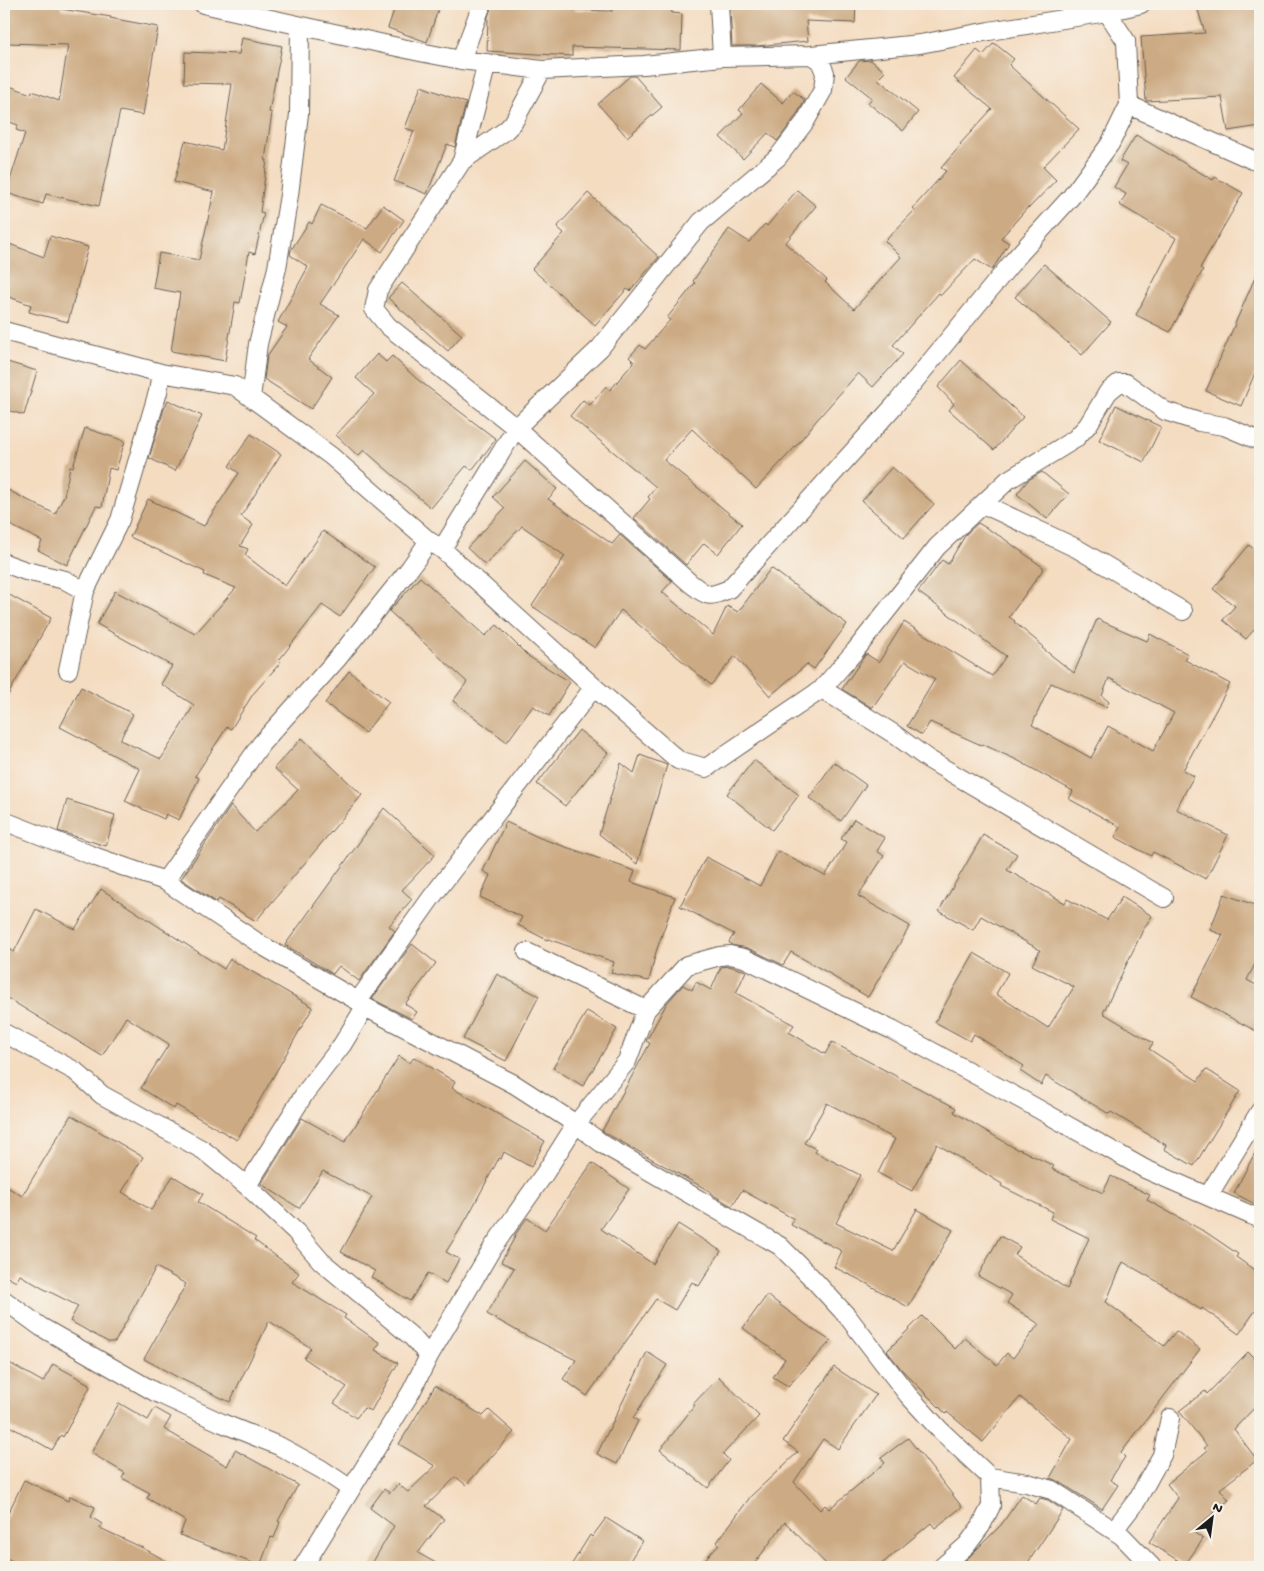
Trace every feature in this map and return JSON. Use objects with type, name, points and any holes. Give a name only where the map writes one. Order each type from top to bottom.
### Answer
[{"type":"street","points":[[203,4],[233,7],[300,26],[461,60],[542,70],[644,65],[722,57],[811,55],[920,44],[1106,12],[1141,4]]},
{"type":"street","points":[[461,60],[482,4]]},
{"type":"street","points":[[719,4],[722,57]]},
{"type":"street","points":[[488,63],[462,161],[378,290],[374,310],[388,326],[516,428],[705,595],[712,596],[729,589],[894,406],[1014,260],[1071,197],[1110,144],[1129,105],[1126,40],[1106,12]]},
{"type":"street","points":[[251,398],[258,344],[276,268],[289,195],[299,114],[300,26]]},
{"type":"street","points":[[165,881],[261,744],[338,658],[410,568],[435,545],[516,428],[600,348],[701,222],[778,157],[805,122],[823,90],[825,74],[820,61],[811,55]]},
{"type":"street","points":[[462,161],[505,131],[513,123],[542,70]]},
{"type":"street","points":[[1129,105],[1260,162]]},
{"type":"street","points":[[4,331],[161,374],[235,386],[331,456],[435,545],[678,760],[706,768],[822,689],[855,651],[937,546],[1008,480],[1075,439],[1088,425],[1108,392],[1119,383],[1126,383],[1165,411],[1199,422],[1224,426],[1260,441]]},
{"type":"street","points":[[68,670],[84,591],[120,520],[158,392],[161,374]]},
{"type":"street","points":[[983,504],[1076,548],[1183,611]]},
{"type":"street","points":[[4,563],[26,571],[65,580],[84,591]]},
{"type":"street","points":[[248,1186],[305,1093],[342,1045],[361,1004],[432,898],[594,687]]},
{"type":"street","points":[[822,689],[894,734],[928,759],[1164,898]]},
{"type":"street","points":[[8,828],[165,881],[263,946],[361,1004],[514,1084],[576,1124],[604,1145],[780,1246],[848,1317],[908,1394],[939,1429],[990,1476],[1052,1490],[1122,1536],[1152,1567]]},
{"type":"street","points":[[527,952],[646,1010]]},
{"type":"street","points":[[303,1567],[411,1392],[429,1356],[493,1247],[546,1173],[576,1124],[627,1061],[646,1010],[687,965],[720,956],[730,955],[744,958],[892,1030],[1145,1169],[1260,1219]]},
{"type":"street","points":[[4,1033],[75,1071],[102,1095],[203,1150],[248,1186],[296,1232],[321,1261],[412,1337],[429,1356]]},
{"type":"street","points":[[1208,1196],[1260,1111]]},
{"type":"street","points":[[4,1300],[41,1327],[155,1392],[222,1423],[279,1446],[321,1469],[351,1489]]},
{"type":"street","points":[[1114,1530],[1137,1500],[1162,1455],[1170,1418]]},
{"type":"street","points":[[942,1567],[967,1545],[981,1526],[991,1506],[990,1476]]},
{"type":"building","points":[[8,4],[61,4],[61,9],[158,27],[143,115],[120,111],[99,206],[46,194],[43,204],[6,193],[25,133],[16,130],[18,125],[4,120],[4,84],[31,94],[32,91],[59,101],[68,45],[8,43]]},
{"type":"building","points":[[396,4],[440,4],[427,42],[388,28]]},
{"type":"building","points":[[492,4],[575,5],[574,10],[612,11],[612,4],[671,4],[672,13],[682,14],[681,50],[572,47],[572,56],[487,51],[488,17]]},
{"type":"building","points":[[760,4],[856,4],[855,23],[806,21],[808,41],[756,46],[732,46],[730,8]]},
{"type":"building","points":[[1196,4],[1260,4],[1260,126],[1228,131],[1222,97],[1146,101],[1141,37],[1205,33]]},
{"type":"building","points":[[242,38],[282,46],[269,112],[272,113],[260,212],[264,213],[255,254],[249,252],[240,303],[235,302],[225,361],[171,351],[180,293],[153,288],[159,253],[199,260],[214,192],[174,182],[185,141],[222,150],[232,84],[184,83],[185,52],[239,54]]},
{"type":"building","points":[[994,43],[1014,59],[1009,65],[1079,129],[1043,167],[1056,180],[1028,207],[1001,238],[1009,243],[992,270],[975,259],[941,295],[939,293],[893,345],[903,354],[873,387],[858,373],[797,445],[756,489],[692,429],[664,460],[742,524],[718,554],[704,543],[686,565],[634,518],[650,499],[648,497],[656,487],[570,416],[583,400],[590,405],[606,386],[610,390],[634,362],[629,357],[640,345],[645,349],[670,320],[667,318],[695,283],[693,281],[729,229],[749,242],[765,224],[767,226],[797,190],[816,206],[785,243],[827,280],[825,282],[854,309],[901,257],[885,241],[915,210],[913,208],[946,171],[941,168],[992,109],[954,78],[977,50],[983,55]]},
{"type":"building","points":[[871,60],[885,72],[878,79],[918,112],[903,131],[868,103],[872,98],[846,77],[859,61]]},
{"type":"building","points":[[630,76],[635,76],[662,107],[627,137],[598,104]]},
{"type":"building","points":[[761,84],[783,103],[793,91],[805,100],[796,116],[777,141],[768,133],[743,159],[720,137],[743,113],[739,110]]},
{"type":"building","points":[[421,86],[466,103],[455,147],[447,144],[427,194],[394,181],[414,131],[405,128]]},
{"type":"building","points":[[1136,135],[1213,180],[1215,177],[1243,193],[1200,268],[1203,270],[1170,332],[1136,315],[1176,238],[1120,205],[1126,194],[1114,187],[1127,165],[1120,161]]},
{"type":"building","points":[[588,193],[659,257],[630,291],[627,289],[595,325],[532,269],[564,233],[557,227]]},
{"type":"building","points":[[321,205],[367,228],[383,205],[404,220],[382,252],[364,239],[320,304],[339,315],[308,359],[332,377],[311,409],[264,379],[267,356],[287,327],[278,322],[308,267],[290,255],[291,250],[309,222],[312,224]]},
{"type":"building","points":[[50,236],[88,247],[68,322],[29,312],[31,305],[4,295],[4,242],[44,257]]},
{"type":"building","points":[[1044,264],[1111,322],[1082,355],[1015,297]]},
{"type":"building","points":[[1260,266],[1260,361],[1241,406],[1206,391]]},
{"type":"building","points":[[402,283],[462,335],[448,351],[388,298]]},
{"type":"building","points":[[377,354],[386,362],[392,356],[417,379],[496,439],[472,470],[466,466],[431,508],[364,450],[358,456],[336,435],[374,394],[356,378]]},
{"type":"building","points":[[961,360],[1023,417],[994,450],[949,410],[954,404],[938,387]]},
{"type":"building","points":[[4,361],[37,371],[24,415],[4,409]]},
{"type":"building","points":[[168,400],[202,416],[175,471],[149,458]]},
{"type":"building","points":[[1116,405],[1161,427],[1144,462],[1099,440]]},
{"type":"building","points":[[85,428],[125,441],[116,470],[109,468],[102,507],[96,506],[67,565],[38,550],[42,541],[4,522],[4,488],[55,514],[64,496],[70,467],[73,467]]},
{"type":"building","points":[[251,434],[281,454],[241,516],[253,525],[240,546],[248,549],[245,555],[285,586],[323,531],[375,567],[340,617],[322,605],[279,660],[281,662],[253,694],[231,729],[227,727],[195,776],[199,778],[179,820],[166,814],[164,819],[125,801],[140,769],[60,727],[81,687],[133,714],[120,740],[161,759],[194,705],[161,684],[172,666],[97,624],[115,591],[195,634],[236,588],[204,575],[205,572],[130,537],[148,499],[204,526],[239,473],[229,466]]},
{"type":"building","points":[[525,461],[557,489],[548,499],[612,544],[620,535],[672,581],[662,592],[713,635],[727,606],[738,612],[771,568],[847,624],[814,669],[807,664],[770,696],[735,656],[711,685],[621,610],[595,648],[532,606],[565,556],[522,526],[485,565],[467,548],[505,508],[493,497]]},
{"type":"building","points":[[892,467],[934,504],[904,538],[862,501]]},
{"type":"building","points":[[1042,472],[1069,494],[1047,519],[1017,494],[1028,480]]},
{"type":"building","points":[[978,523],[1003,538],[1044,568],[1009,617],[1043,646],[1042,648],[1074,673],[1097,619],[1147,641],[1150,634],[1188,654],[1185,660],[1230,684],[1183,770],[1194,776],[1176,809],[1228,835],[1206,879],[1153,852],[1151,856],[1115,837],[1120,827],[1069,799],[1073,791],[1017,760],[930,722],[922,735],[907,726],[935,679],[905,661],[872,708],[842,689],[866,654],[879,662],[904,622],[992,676],[1006,656],[918,592],[942,560],[948,564],[966,534]],"holes":[[[1109,678],[1174,713],[1153,751],[1108,726],[1091,758],[1032,725],[1051,683],[1106,707],[1109,702],[1102,696]]]},
{"type":"building","points":[[1249,545],[1260,554],[1260,623],[1246,639],[1223,620],[1235,606],[1213,589]]},
{"type":"building","points":[[420,577],[485,636],[497,625],[528,656],[570,682],[549,716],[533,706],[507,742],[453,701],[467,682],[389,611]]},
{"type":"building","points":[[4,592],[51,618],[4,702]]},
{"type":"building","points":[[349,671],[389,702],[365,733],[325,703]]},
{"type":"building","points":[[579,730],[608,753],[565,806],[537,784]]},
{"type":"building","points":[[302,738],[362,795],[256,921],[219,899],[216,902],[181,879],[231,806],[255,832],[298,790],[274,768]]},
{"type":"building","points":[[640,755],[667,765],[637,864],[599,834],[621,763],[634,773]]},
{"type":"building","points":[[754,760],[799,795],[772,830],[727,794]]},
{"type":"building","points":[[834,762],[866,785],[841,821],[809,798]]},
{"type":"building","points":[[67,800],[115,815],[106,846],[58,831]]},
{"type":"building","points":[[384,808],[435,855],[402,890],[412,899],[389,926],[395,931],[359,981],[339,966],[333,974],[285,945]]},
{"type":"building","points":[[854,819],[885,838],[877,851],[884,856],[858,896],[910,926],[868,997],[791,952],[783,965],[748,948],[731,945],[729,942],[734,934],[680,906],[706,857],[760,886],[778,851],[825,876],[847,842],[841,839]]},
{"type":"building","points":[[506,822],[540,838],[635,871],[631,882],[675,897],[656,952],[649,981],[611,973],[614,962],[547,940],[518,925],[522,917],[480,897],[490,875],[483,871]]},
{"type":"building","points":[[983,835],[1017,854],[1007,870],[1065,903],[1067,899],[1107,920],[1122,897],[1152,916],[1144,928],[1103,1013],[1153,1043],[1149,1049],[1198,1081],[1206,1069],[1240,1091],[1194,1166],[1164,1149],[1166,1145],[1111,1112],[1109,1114],[1046,1076],[1041,1085],[1020,1071],[1024,1066],[974,1034],[970,1041],[935,1022],[974,953],[1008,973],[996,994],[1048,1028],[1074,987],[1032,965],[1040,950],[981,916],[973,930],[939,911]]},
{"type":"building","points":[[101,889],[224,969],[230,959],[313,1007],[237,1140],[176,1105],[174,1109],[141,1088],[169,1044],[126,1017],[102,1056],[4,996],[4,946],[14,952],[36,909],[75,929]]},
{"type":"building","points":[[1224,894],[1260,907],[1260,954],[1247,980],[1260,987],[1260,1033],[1191,997],[1223,935],[1210,930]]},
{"type":"building","points":[[412,944],[436,963],[405,1004],[417,1012],[412,1019],[372,999]]},
{"type":"building","points":[[729,966],[746,971],[736,993],[794,1025],[789,1032],[825,1054],[832,1042],[956,1108],[954,1112],[1018,1150],[1054,1166],[1052,1169],[1103,1193],[1111,1176],[1150,1195],[1147,1200],[1207,1233],[1238,1254],[1236,1257],[1260,1274],[1260,1304],[1239,1334],[1202,1308],[1201,1310],[1162,1284],[1123,1262],[1106,1302],[1164,1346],[1176,1331],[1200,1349],[1121,1453],[1125,1457],[1110,1480],[1118,1485],[1102,1509],[1058,1481],[1050,1478],[1072,1439],[1020,1397],[983,1442],[947,1412],[946,1414],[901,1369],[887,1351],[922,1316],[955,1349],[965,1338],[997,1365],[1007,1353],[1013,1358],[1039,1324],[1007,1303],[1012,1295],[978,1276],[1000,1236],[1020,1247],[1015,1255],[1067,1289],[1089,1238],[1050,1219],[1053,1212],[1001,1186],[1002,1184],[937,1144],[912,1191],[878,1173],[895,1139],[827,1103],[804,1143],[816,1149],[815,1152],[860,1175],[836,1223],[893,1251],[917,1209],[953,1230],[908,1307],[834,1267],[842,1251],[791,1225],[794,1219],[742,1190],[732,1206],[711,1192],[602,1131],[650,1043],[646,1041],[667,1003],[683,985],[692,990],[696,982],[711,990],[721,967]]},
{"type":"building","points":[[497,974],[539,996],[506,1061],[463,1039]]},
{"type":"building","points":[[587,1011],[617,1029],[583,1086],[553,1068]]},
{"type":"building","points":[[399,1056],[410,1063],[414,1057],[455,1082],[452,1088],[545,1141],[531,1167],[504,1152],[446,1252],[459,1259],[446,1283],[428,1273],[410,1301],[371,1277],[375,1271],[341,1252],[372,1197],[323,1171],[299,1208],[261,1184],[302,1118],[345,1142]]},
{"type":"building","points":[[71,1115],[143,1157],[122,1192],[151,1210],[173,1176],[203,1194],[198,1202],[256,1238],[254,1240],[299,1273],[292,1282],[346,1315],[344,1318],[380,1343],[375,1350],[398,1363],[371,1411],[364,1408],[356,1418],[334,1403],[347,1387],[304,1358],[311,1348],[269,1321],[230,1402],[144,1359],[186,1284],[156,1267],[115,1342],[108,1342],[70,1321],[78,1306],[20,1275],[16,1282],[4,1275],[4,1185],[22,1196]]},
{"type":"building","points":[[1260,1143],[1260,1207],[1234,1193]]},
{"type":"building","points":[[592,1163],[629,1189],[601,1229],[653,1264],[678,1224],[721,1251],[699,1286],[692,1282],[675,1310],[656,1299],[587,1396],[563,1379],[576,1360],[487,1314],[514,1268],[501,1262],[515,1235],[527,1218],[545,1230]]},
{"type":"building","points":[[767,1295],[831,1341],[788,1386],[773,1377],[785,1359],[743,1328]]},
{"type":"building","points":[[647,1352],[667,1365],[633,1418],[638,1421],[617,1464],[597,1454]]},
{"type":"building","points":[[1248,1352],[1260,1364],[1260,1402],[1234,1429],[1257,1460],[1220,1489],[1229,1500],[1192,1531],[1203,1539],[1185,1565],[1149,1542],[1178,1498],[1167,1484],[1207,1451],[1204,1448],[1207,1446],[1179,1411],[1205,1391],[1207,1394]]},
{"type":"building","points":[[4,1360],[43,1382],[53,1364],[89,1384],[90,1387],[63,1437],[61,1435],[52,1450],[4,1423]]},
{"type":"building","points":[[834,1367],[876,1395],[838,1449],[823,1439],[794,1482],[820,1510],[825,1505],[829,1509],[885,1463],[881,1458],[908,1438],[962,1507],[935,1528],[931,1523],[878,1567],[829,1567],[785,1522],[752,1567],[698,1567],[719,1544],[717,1542],[751,1496],[798,1452],[783,1441]]},
{"type":"building","points":[[719,1377],[759,1416],[723,1454],[729,1460],[708,1488],[660,1450],[695,1405],[693,1404]]},
{"type":"building","points":[[435,1386],[483,1416],[489,1410],[514,1432],[466,1485],[456,1477],[426,1506],[444,1519],[418,1553],[443,1567],[370,1567],[394,1526],[370,1508],[384,1489],[390,1493],[398,1484],[408,1492],[435,1466],[399,1444]]},
{"type":"building","points":[[119,1403],[148,1420],[155,1408],[171,1417],[164,1429],[227,1466],[235,1450],[298,1485],[278,1521],[280,1522],[274,1538],[271,1537],[260,1566],[180,1535],[185,1521],[147,1498],[150,1493],[122,1478],[125,1473],[91,1453]]},
{"type":"building","points":[[24,1480],[68,1501],[70,1496],[95,1507],[91,1517],[102,1524],[100,1528],[143,1548],[177,1567],[25,1567],[4,1557],[4,1522]]},
{"type":"building","points":[[1022,1495],[1036,1504],[1040,1498],[1048,1500],[1063,1510],[1025,1567],[959,1567],[1001,1525]]},
{"type":"building","points":[[606,1518],[642,1541],[626,1567],[570,1567],[590,1535],[592,1537]]}]
